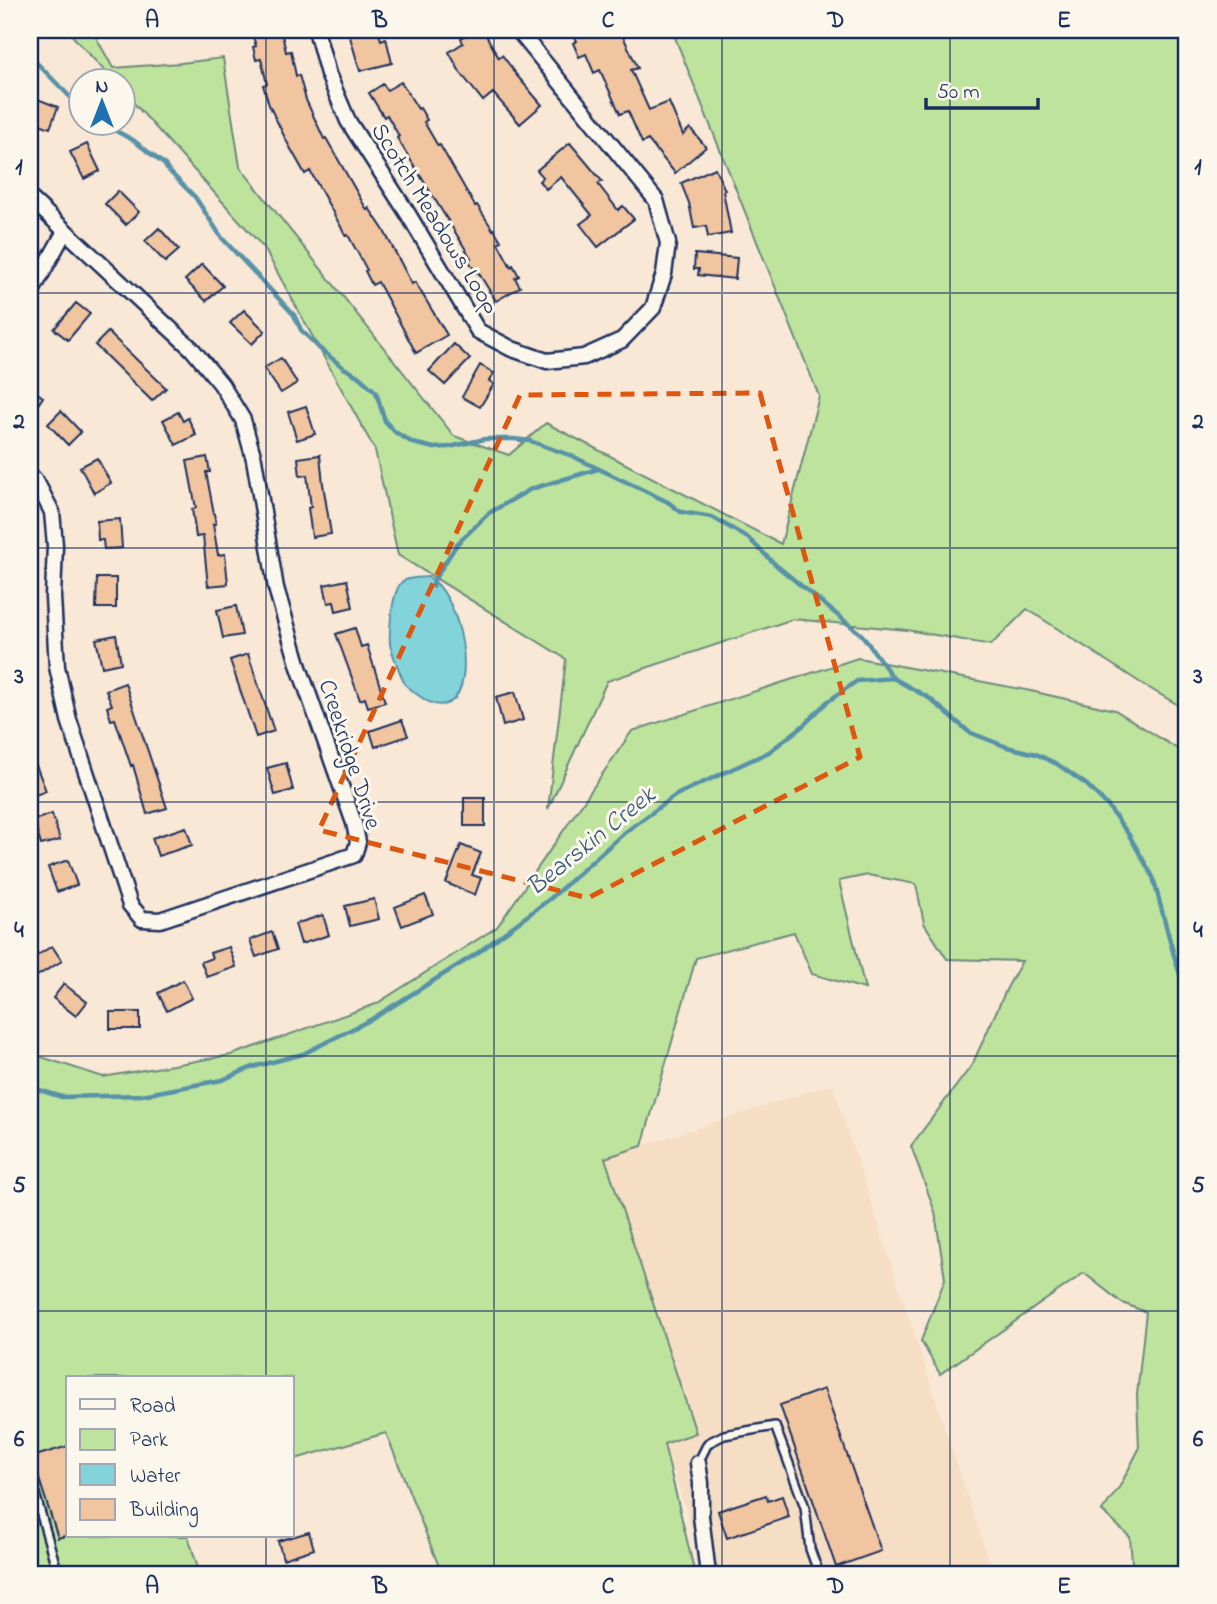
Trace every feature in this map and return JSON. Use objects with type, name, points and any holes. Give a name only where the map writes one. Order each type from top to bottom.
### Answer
[{"type":"street","name":"Scotch Meadows Loop","points":[[316,30],[328,74],[348,121],[478,331],[512,349],[547,361],[584,357],[622,340],[653,308],[664,274],[668,243],[656,200],[518,30]]},
{"type":"street","name":"Creekridge Drive","points":[[30,198],[192,349],[221,384],[243,420],[254,459],[276,588],[299,667],[354,822],[358,842],[354,855],[160,920],[142,919],[130,905],[69,720],[57,667],[52,512],[30,475]]},
{"type":"street","points":[[30,295],[65,231]]},
{"type":"street","points":[[698,1463],[708,1574]]},
{"type":"lane","points":[[698,1463],[708,1443],[724,1435],[775,1426],[805,1507],[810,1549],[819,1574]]},
{"type":"lane","points":[[32,1483],[58,1574]]},
{"type":"highlighted area","points":[[760,393],[860,757],[588,898],[319,830],[520,395]]},
{"type":"shaded area","points":[[832,1084],[993,1574],[707,1574],[664,1444],[695,1433],[605,1158]]},
{"type":"green space","points":[[67,30],[92,30],[112,66],[100,66]]},
{"type":"green space","points":[[672,30],[1187,30],[1187,710],[1027,609],[991,645],[907,630],[793,619],[607,681],[548,809],[566,659],[398,555],[375,450],[264,248],[136,105],[136,66],[223,58],[240,167],[454,436],[509,455],[546,423],[781,544],[819,396]]},
{"type":"green space","points":[[858,658],[1115,710],[1187,755],[1187,1574],[1133,1574],[1130,1537],[1102,1511],[1120,1486],[1139,1449],[1137,1395],[1146,1312],[1122,1303],[1084,1273],[940,1374],[921,1341],[945,1279],[935,1212],[911,1146],[972,1065],[1022,961],[947,959],[924,923],[916,884],[868,875],[839,881],[865,989],[812,974],[794,932],[696,958],[642,1146],[605,1158],[696,1433],[664,1444],[695,1574],[442,1574],[386,1433],[294,1459],[294,1376],[66,1376],[66,1538],[189,1538],[200,1574],[30,1574],[30,1051],[32,1054],[103,1077],[231,1055],[376,1004],[497,927],[632,731]]},
{"type":"water","points":[[428,577],[438,585],[455,615],[463,652],[464,671],[461,686],[455,698],[439,705],[429,702],[406,685],[390,644],[392,611],[399,587],[407,579]]},
{"type":"building","points":[[251,30],[281,30],[286,52],[291,51],[296,76],[299,75],[306,100],[324,139],[326,138],[367,210],[369,208],[383,229],[412,284],[415,282],[447,335],[416,353],[378,282],[372,285],[348,235],[346,236],[310,171],[305,174],[287,142],[269,105],[263,85],[267,84],[261,59],[256,60],[253,47],[256,46]]},
{"type":"building","points":[[348,30],[378,30],[381,40],[386,38],[392,63],[360,71]]},
{"type":"building","points":[[475,30],[483,30],[499,58],[502,55],[542,105],[520,124],[493,93],[483,101],[460,72],[449,52],[463,43],[461,38]]},
{"type":"building","points":[[572,30],[620,30],[638,68],[631,70],[649,110],[669,102],[683,135],[690,128],[706,147],[675,173],[648,140],[642,143],[628,111],[620,114],[600,70],[594,73],[586,54],[579,57],[573,43],[577,41]]},
{"type":"building","points":[[401,82],[418,109],[420,108],[427,120],[424,122],[475,206],[477,205],[494,229],[501,241],[498,243],[519,276],[515,278],[520,287],[496,301],[478,272],[476,273],[468,259],[471,258],[397,138],[399,136],[387,115],[384,117],[369,93],[383,84],[387,90]]},
{"type":"building","points":[[30,96],[58,107],[50,128],[30,120]]},
{"type":"building","points":[[570,143],[602,181],[598,184],[618,210],[623,206],[634,219],[598,247],[580,224],[592,215],[561,177],[546,189],[539,181],[543,177],[537,170]]},
{"type":"building","points":[[87,144],[100,171],[84,179],[70,152]]},
{"type":"building","points":[[715,168],[725,190],[723,191],[731,233],[708,237],[706,226],[694,228],[689,203],[681,183]]},
{"type":"building","points":[[118,191],[139,212],[126,225],[105,204]]},
{"type":"building","points":[[159,228],[179,250],[165,262],[145,241]]},
{"type":"building","points":[[695,254],[737,258],[735,279],[698,275],[699,269],[694,269]]},
{"type":"building","points":[[202,264],[223,286],[206,301],[185,280]]},
{"type":"building","points":[[76,303],[90,314],[68,340],[54,329]]},
{"type":"building","points":[[244,310],[265,331],[252,344],[230,323]]},
{"type":"building","points":[[108,332],[166,388],[152,401],[95,345]]},
{"type":"building","points":[[454,344],[470,359],[445,385],[429,371]]},
{"type":"building","points":[[281,358],[297,383],[281,393],[264,368]]},
{"type":"building","points":[[480,365],[494,373],[489,381],[494,384],[480,407],[462,397]]},
{"type":"building","points":[[30,388],[43,397],[30,416]]},
{"type":"building","points":[[306,406],[315,434],[297,440],[288,412]]},
{"type":"building","points":[[61,411],[81,432],[68,445],[48,424]]},
{"type":"building","points":[[178,412],[183,421],[188,418],[196,435],[176,445],[163,420]]},
{"type":"building","points":[[320,455],[331,534],[312,537],[307,475],[300,476],[298,458]]},
{"type":"building","points":[[207,457],[210,472],[206,472],[216,524],[213,524],[218,555],[225,554],[228,584],[208,586],[203,536],[196,537],[192,509],[196,508],[187,461]]},
{"type":"building","points":[[97,458],[111,483],[94,493],[80,467]]},
{"type":"building","points":[[120,519],[122,548],[104,549],[103,540],[98,540],[97,521]]},
{"type":"building","points":[[97,578],[116,578],[116,608],[96,608]]},
{"type":"building","points":[[347,580],[353,607],[336,611],[334,602],[328,603],[324,585]]},
{"type":"building","points":[[236,606],[242,635],[223,638],[217,610]]},
{"type":"building","points":[[355,628],[361,647],[367,645],[385,702],[368,707],[365,698],[360,700],[336,634]]},
{"type":"building","points":[[116,635],[121,663],[102,667],[96,639]]},
{"type":"building","points":[[248,654],[274,731],[256,737],[230,660]]},
{"type":"building","points":[[125,683],[167,808],[147,814],[133,765],[131,766],[115,719],[111,720],[107,707],[112,705],[106,690]]},
{"type":"building","points":[[515,692],[523,720],[503,726],[496,697]]},
{"type":"building","points":[[402,720],[408,736],[375,747],[370,731]]},
{"type":"building","points":[[30,750],[46,791],[30,797]]},
{"type":"building","points":[[286,763],[293,790],[275,795],[267,768]]},
{"type":"building","points":[[464,798],[485,798],[485,826],[464,826]]},
{"type":"building","points":[[52,814],[60,840],[41,845],[34,820]]},
{"type":"building","points":[[186,827],[192,845],[158,856],[152,838]]},
{"type":"building","points":[[461,845],[481,853],[472,875],[481,878],[475,895],[446,883]]},
{"type":"building","points":[[68,860],[77,885],[57,892],[48,867]]},
{"type":"building","points":[[425,895],[433,914],[402,926],[395,907]]},
{"type":"building","points":[[374,899],[379,919],[350,926],[345,906]]},
{"type":"building","points":[[323,915],[329,935],[301,944],[295,924]]},
{"type":"building","points":[[272,932],[278,949],[256,957],[250,940]]},
{"type":"building","points":[[52,946],[62,961],[30,980],[30,960]]},
{"type":"building","points":[[229,947],[236,967],[207,977],[201,962],[212,958],[210,953]]},
{"type":"building","points":[[183,980],[192,998],[167,1011],[158,993]]},
{"type":"building","points":[[64,984],[87,1002],[76,1016],[53,998]]},
{"type":"building","points":[[110,1012],[140,1012],[140,1029],[110,1029]]},
{"type":"building","points":[[824,1389],[881,1551],[836,1567],[780,1405]]},
{"type":"building","points":[[66,1447],[66,1536],[58,1538],[32,1457]]},
{"type":"building","points":[[766,1495],[768,1501],[782,1496],[789,1517],[727,1538],[718,1511]]},
{"type":"building","points":[[309,1532],[314,1549],[283,1559],[278,1541]]},
{"type":"waterway","points":[[30,56],[66,93]]},
{"type":"waterway","points":[[125,136],[165,165],[195,197],[222,238],[294,315],[301,330],[319,348],[376,392],[385,421],[395,432],[413,443],[434,448],[485,439],[530,441],[572,456],[668,502],[681,512],[712,517],[748,538],[777,566],[862,635],[893,678]]},
{"type":"waterway","points":[[433,586],[434,580],[457,544],[489,513],[531,489],[598,469]]},
{"type":"waterway","name":"Bearskin Creek","points":[[30,1087],[62,1097],[142,1095],[222,1080],[253,1067],[303,1054],[372,1019],[476,954],[551,898],[624,833],[676,795],[769,752],[804,725],[827,702],[857,681],[893,678],[929,698],[969,732],[1007,747],[1036,754],[1057,764],[1087,785],[1107,805],[1129,835],[1153,877],[1187,997]]}]
